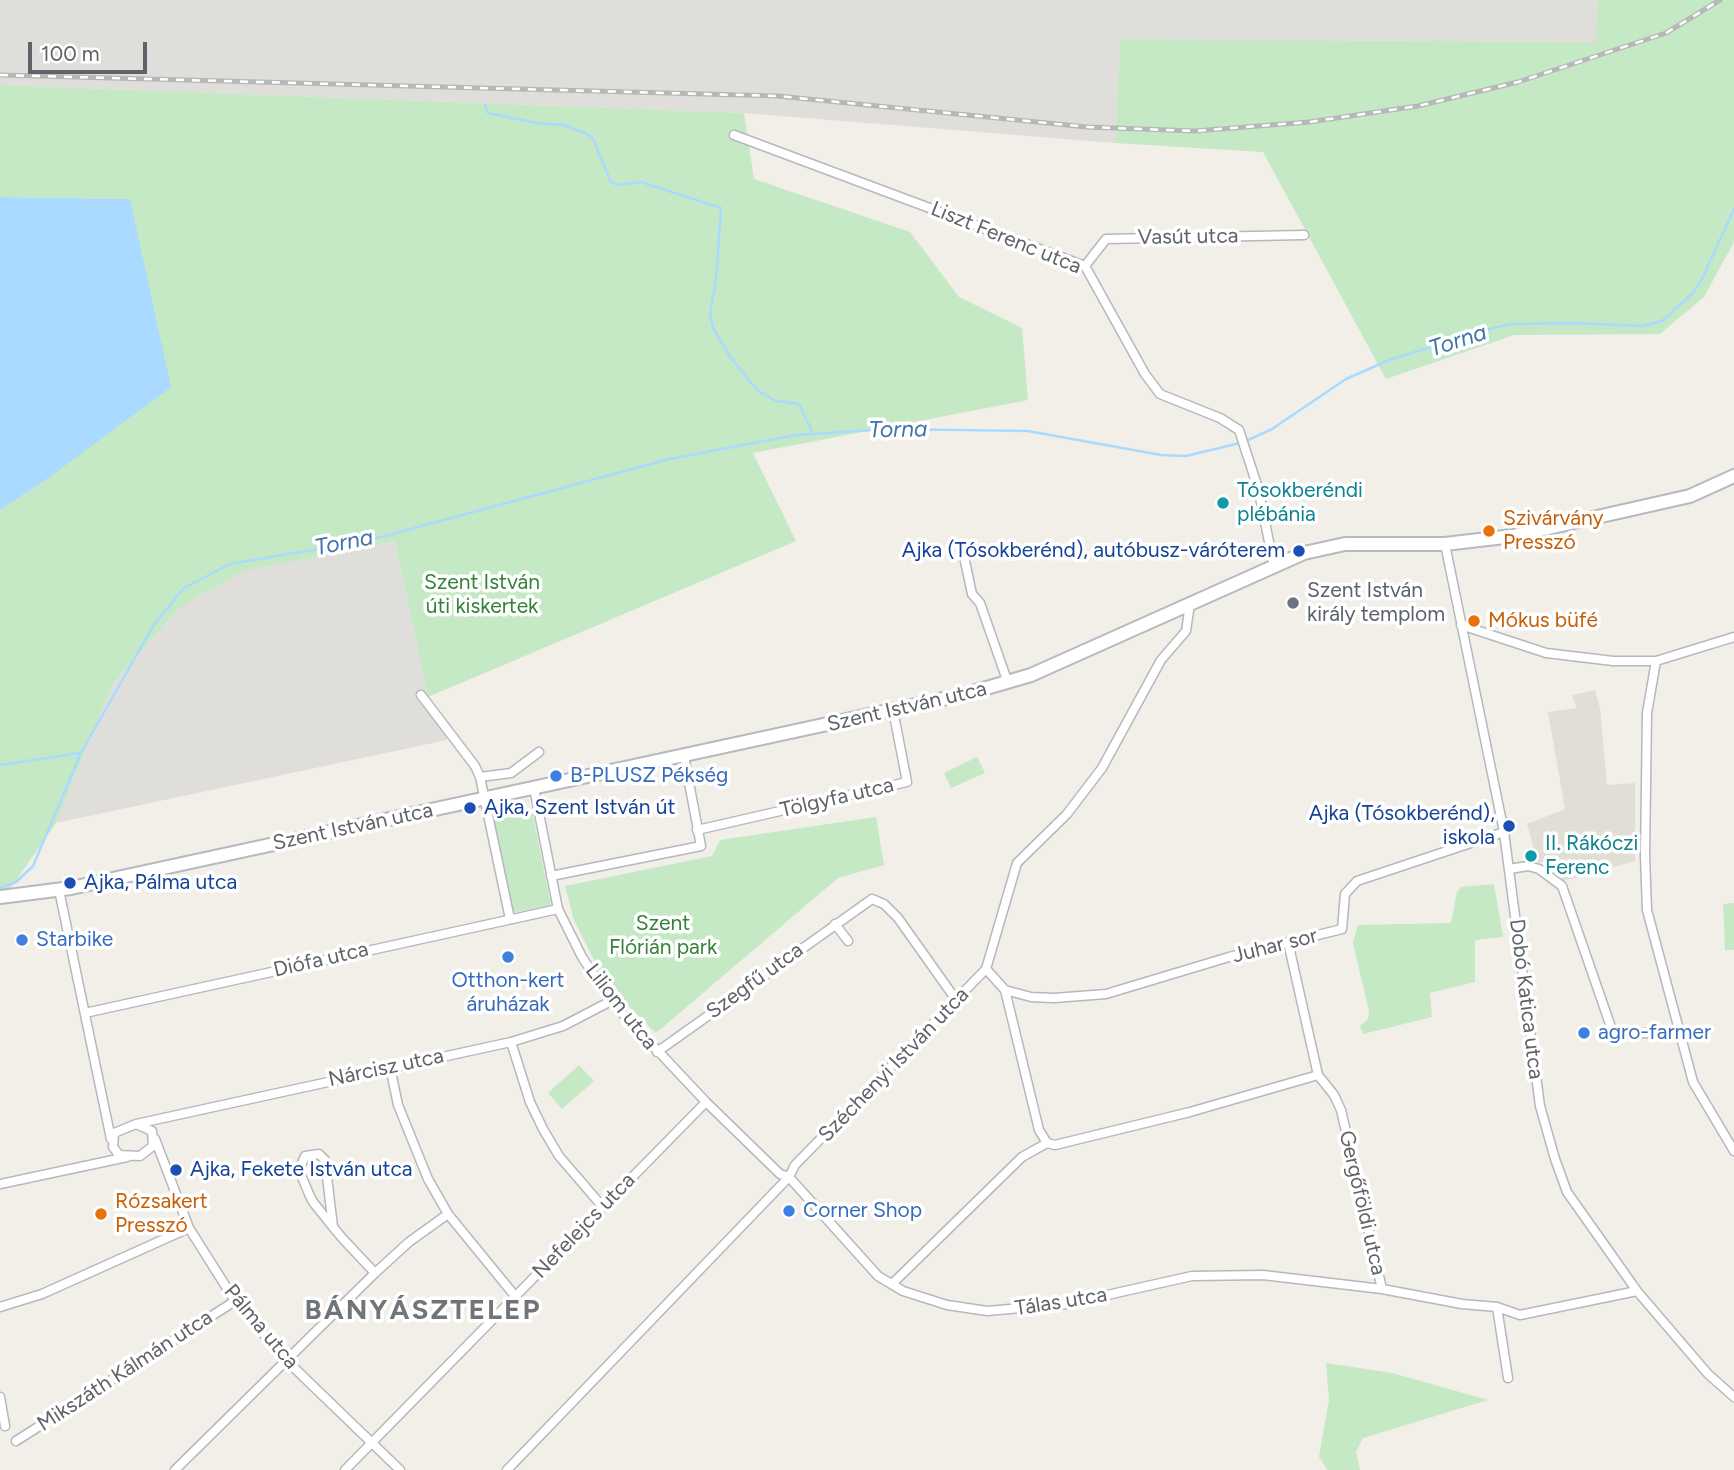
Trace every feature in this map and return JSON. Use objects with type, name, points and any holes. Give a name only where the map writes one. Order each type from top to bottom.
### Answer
[{"type":"main road","name":"Szent István utca","points":[[0,897],[58,890],[684,756],[1008,683],[1304,553],[1345,544],[1445,544],[1513,536],[1690,496],[1734,476]]},
{"type":"street","name":"Liszt Ferenc utca","points":[[734,135],[1086,266],[1145,374],[1160,394],[1220,418],[1239,430],[1248,454],[1274,566]]},
{"type":"street","name":"Vasút utca","points":[[1086,266],[1106,239],[1304,235]]},
{"type":"street","name":"Dobó Katica utca","points":[[1445,544],[1504,832],[1540,1106],[1555,1159],[1567,1192],[1637,1291],[1708,1374],[1734,1397]]},
{"type":"street","points":[[962,547],[972,594],[980,603],[1008,683]]},
{"type":"street","name":"Széchenyi István utca","points":[[507,1470],[789,1177],[795,1166],[986,970],[1017,863],[1067,814],[1102,768],[1161,660],[1186,631],[1189,604]]},
{"type":"street","points":[[1461,625],[1546,653],[1613,661],[1656,661],[1734,637]]},
{"type":"street","points":[[1656,661],[1647,713],[1647,910],[1693,1083],[1734,1151]]},
{"type":"street","points":[[421,695],[475,766],[480,777],[510,919]]},
{"type":"street","name":"Tölgyfa utca","points":[[697,830],[907,782],[893,710]]},
{"type":"street","points":[[480,777],[511,774],[539,752]]},
{"type":"street","points":[[551,876],[701,846],[684,756]]},
{"type":"street","name":"Liliom utca","points":[[534,788],[558,909],[582,957],[611,1001],[657,1052],[780,1174],[789,1177]]},
{"type":"street","name":"Juhar sor","points":[[1005,990],[1031,997],[1106,994],[1342,929],[1345,894],[1357,881],[1504,832]]},
{"type":"street","points":[[1509,869],[1528,866],[1552,877],[1562,886],[1612,1030],[1621,1034],[1679,1032]]},
{"type":"street","points":[[58,890],[115,1152]]},
{"type":"street","name":"Szegfű utca","points":[[657,1052],[865,902],[878,900],[898,918],[954,997],[959,999]]},
{"type":"street","name":"Diófa utca","points":[[85,1013],[558,909]]},
{"type":"street","points":[[835,924],[848,941]]},
{"type":"street","name":"Gergőföldi utca","points":[[1288,942],[1318,1075],[1334,1095],[1341,1110],[1382,1289],[1462,1304],[1497,1307],[1520,1315],[1637,1291]]},
{"type":"street","points":[[986,970],[1005,990],[1039,1130],[1047,1143]]},
{"type":"street","name":"Nárcisz utca","points":[[136,1124],[510,1042],[562,1026],[611,1001]]},
{"type":"street","points":[[510,1042],[530,1102],[544,1129],[565,1164],[602,1206]]},
{"type":"street","points":[[390,1067],[410,1140],[448,1213],[515,1296]]},
{"type":"street","points":[[892,1284],[1022,1157],[1047,1143],[1075,1141],[1139,1125],[1318,1075]]},
{"type":"street","name":"Nefelejcs utca","points":[[345,1470],[706,1102]]},
{"type":"street","points":[[107,1120],[121,1128]]},
{"type":"street","points":[[111,1139],[121,1128],[136,1124],[149,1128],[156,1120]]},
{"type":"street","name":"Pálma utca","points":[[149,1128],[189,1228],[235,1301],[288,1362],[400,1470]]},
{"type":"street","points":[[150,1150],[155,1139]]},
{"type":"street","points":[[0,1184],[103,1163],[150,1150],[160,1156]]},
{"type":"street","points":[[115,1152],[127,1157]]},
{"type":"street","points":[[103,1163],[115,1152]]},
{"type":"street","points":[[334,1227],[325,1160],[319,1154],[305,1156],[299,1170],[313,1202],[334,1227],[375,1273]]},
{"type":"street","name":"Tálas utca","points":[[789,1177],[878,1276],[947,1305],[987,1311],[1067,1304],[1204,1275],[1263,1275],[1382,1289]]},
{"type":"street","points":[[175,1470],[288,1362],[375,1273],[448,1213]]},
{"type":"street","points":[[0,1307],[42,1294],[189,1228]]},
{"type":"street","name":"Mikszáth Kálmán utca","points":[[16,1441],[235,1301]]},
{"type":"street","points":[[1497,1307],[1508,1378]]},
{"type":"street","points":[[0,1397],[5,1426]]},
{"type":"shaded area","points":[[0,0],[1598,0],[1597,42],[1120,39],[1115,143],[744,113],[0,85]]},
{"type":"shaded area","points":[[395,541],[428,697],[447,740],[56,823],[112,685],[178,609],[241,572]]},
{"type":"shaded area","points":[[1595,690],[1600,708],[1607,785],[1635,783],[1635,861],[1563,881],[1555,858],[1538,863],[1527,824],[1565,809],[1548,712],[1577,708],[1572,695]]},
{"type":"green space","points":[[1598,0],[1734,0],[1734,242],[1704,297],[1660,334],[1514,335],[1386,379],[1263,152],[1115,143],[1120,39],[1596,42]]},
{"type":"green space","name":"Szent István úti kiskertek","points":[[0,85],[744,113],[754,179],[910,232],[959,297],[1022,328],[1028,400],[753,453],[796,541],[428,697],[395,541],[241,572],[178,609],[112,685],[56,823],[5,896],[0,896],[0,510],[47,479],[130,199],[0,197]]},
{"type":"green space","points":[[977,757],[985,773],[951,788],[944,773]]},
{"type":"green space","points":[[532,811],[551,905],[512,913],[492,819]]},
{"type":"green space","name":"Szent Flórián park","points":[[876,817],[884,865],[838,878],[656,1033],[614,992],[599,970],[574,920],[565,886],[712,856],[720,840]]},
{"type":"green space","points":[[1494,884],[1503,937],[1475,940],[1475,982],[1430,993],[1432,1017],[1363,1034],[1360,1026],[1368,1019],[1369,1011],[1353,943],[1358,925],[1451,923],[1457,892],[1461,887]]},
{"type":"green space","points":[[1734,903],[1734,950],[1725,950],[1723,904]]},
{"type":"green space","points":[[579,1065],[594,1081],[562,1109],[548,1093]]},
{"type":"green space","points":[[1326,1363],[1392,1373],[1488,1400],[1363,1438],[1356,1452],[1360,1470],[1328,1470],[1319,1457],[1329,1400]]},
{"type":"water","points":[[0,197],[130,199],[171,387],[47,479],[0,510]]},
{"type":"waterway","points":[[485,105],[488,113],[536,123],[563,125],[587,134],[593,139],[611,182],[617,185],[641,182],[721,208],[716,279],[710,314],[713,328],[731,358],[757,390],[776,401],[799,404],[813,434]]},
{"type":"waterway","name":"Torna","points":[[1246,441],[1272,429],[1346,379],[1389,360],[1493,328],[1511,324],[1573,323],[1643,326],[1662,321],[1692,294],[1701,281],[1734,209]]},
{"type":"waterway","name":"Torna","points":[[0,888],[16,882],[33,866],[81,753],[153,626],[184,588],[230,564],[370,540],[669,459],[796,435],[888,429],[1028,431],[1161,455],[1186,456],[1240,443]]},
{"type":"waterway","name":"Torna","points":[[0,765],[80,753]]},
{"type":"railway","points":[[0,75],[778,96],[1087,127],[1195,131],[1309,122],[1418,106],[1518,82],[1666,33],[1720,0]]},
{"type":"place","name":"Tósokberéndi plébánia","points":[[1223,503]]},
{"type":"place","name":"Szivárvány Presszó","points":[[1489,531]]},
{"type":"place","name":"Ajka (Tósokberénd), autóbusz-váróterem","points":[[1299,551]]},
{"type":"place","name":"Szent István király templom","points":[[1293,603]]},
{"type":"place","name":"Mókus büfé","points":[[1474,621]]},
{"type":"place","name":"B-PLUSZ Pékség","points":[[556,776]]},
{"type":"place","name":"Ajka, Szent István út","points":[[470,808]]},
{"type":"place","name":"Ajka (Tósokberénd), iskola","points":[[1509,826]]},
{"type":"place","name":"II. Rákóczi Ferenc","points":[[1531,856]]},
{"type":"place","name":"Ajka, Pálma utca","points":[[70,883]]},
{"type":"place","name":"Starbike","points":[[22,940]]},
{"type":"place","name":"Otthon-kert áruházak","points":[[508,957]]},
{"type":"place","name":"agro-farmer","points":[[1584,1033]]},
{"type":"place","name":"Ajka, Fekete István utca","points":[[176,1170]]},
{"type":"place","name":"Corner Shop","points":[[789,1211]]},
{"type":"place","name":"Rózsakert Presszó","points":[[101,1214]]},
{"type":"district","name":"BÁNYÁSZTELEP","points":[[423,1311]]}]
